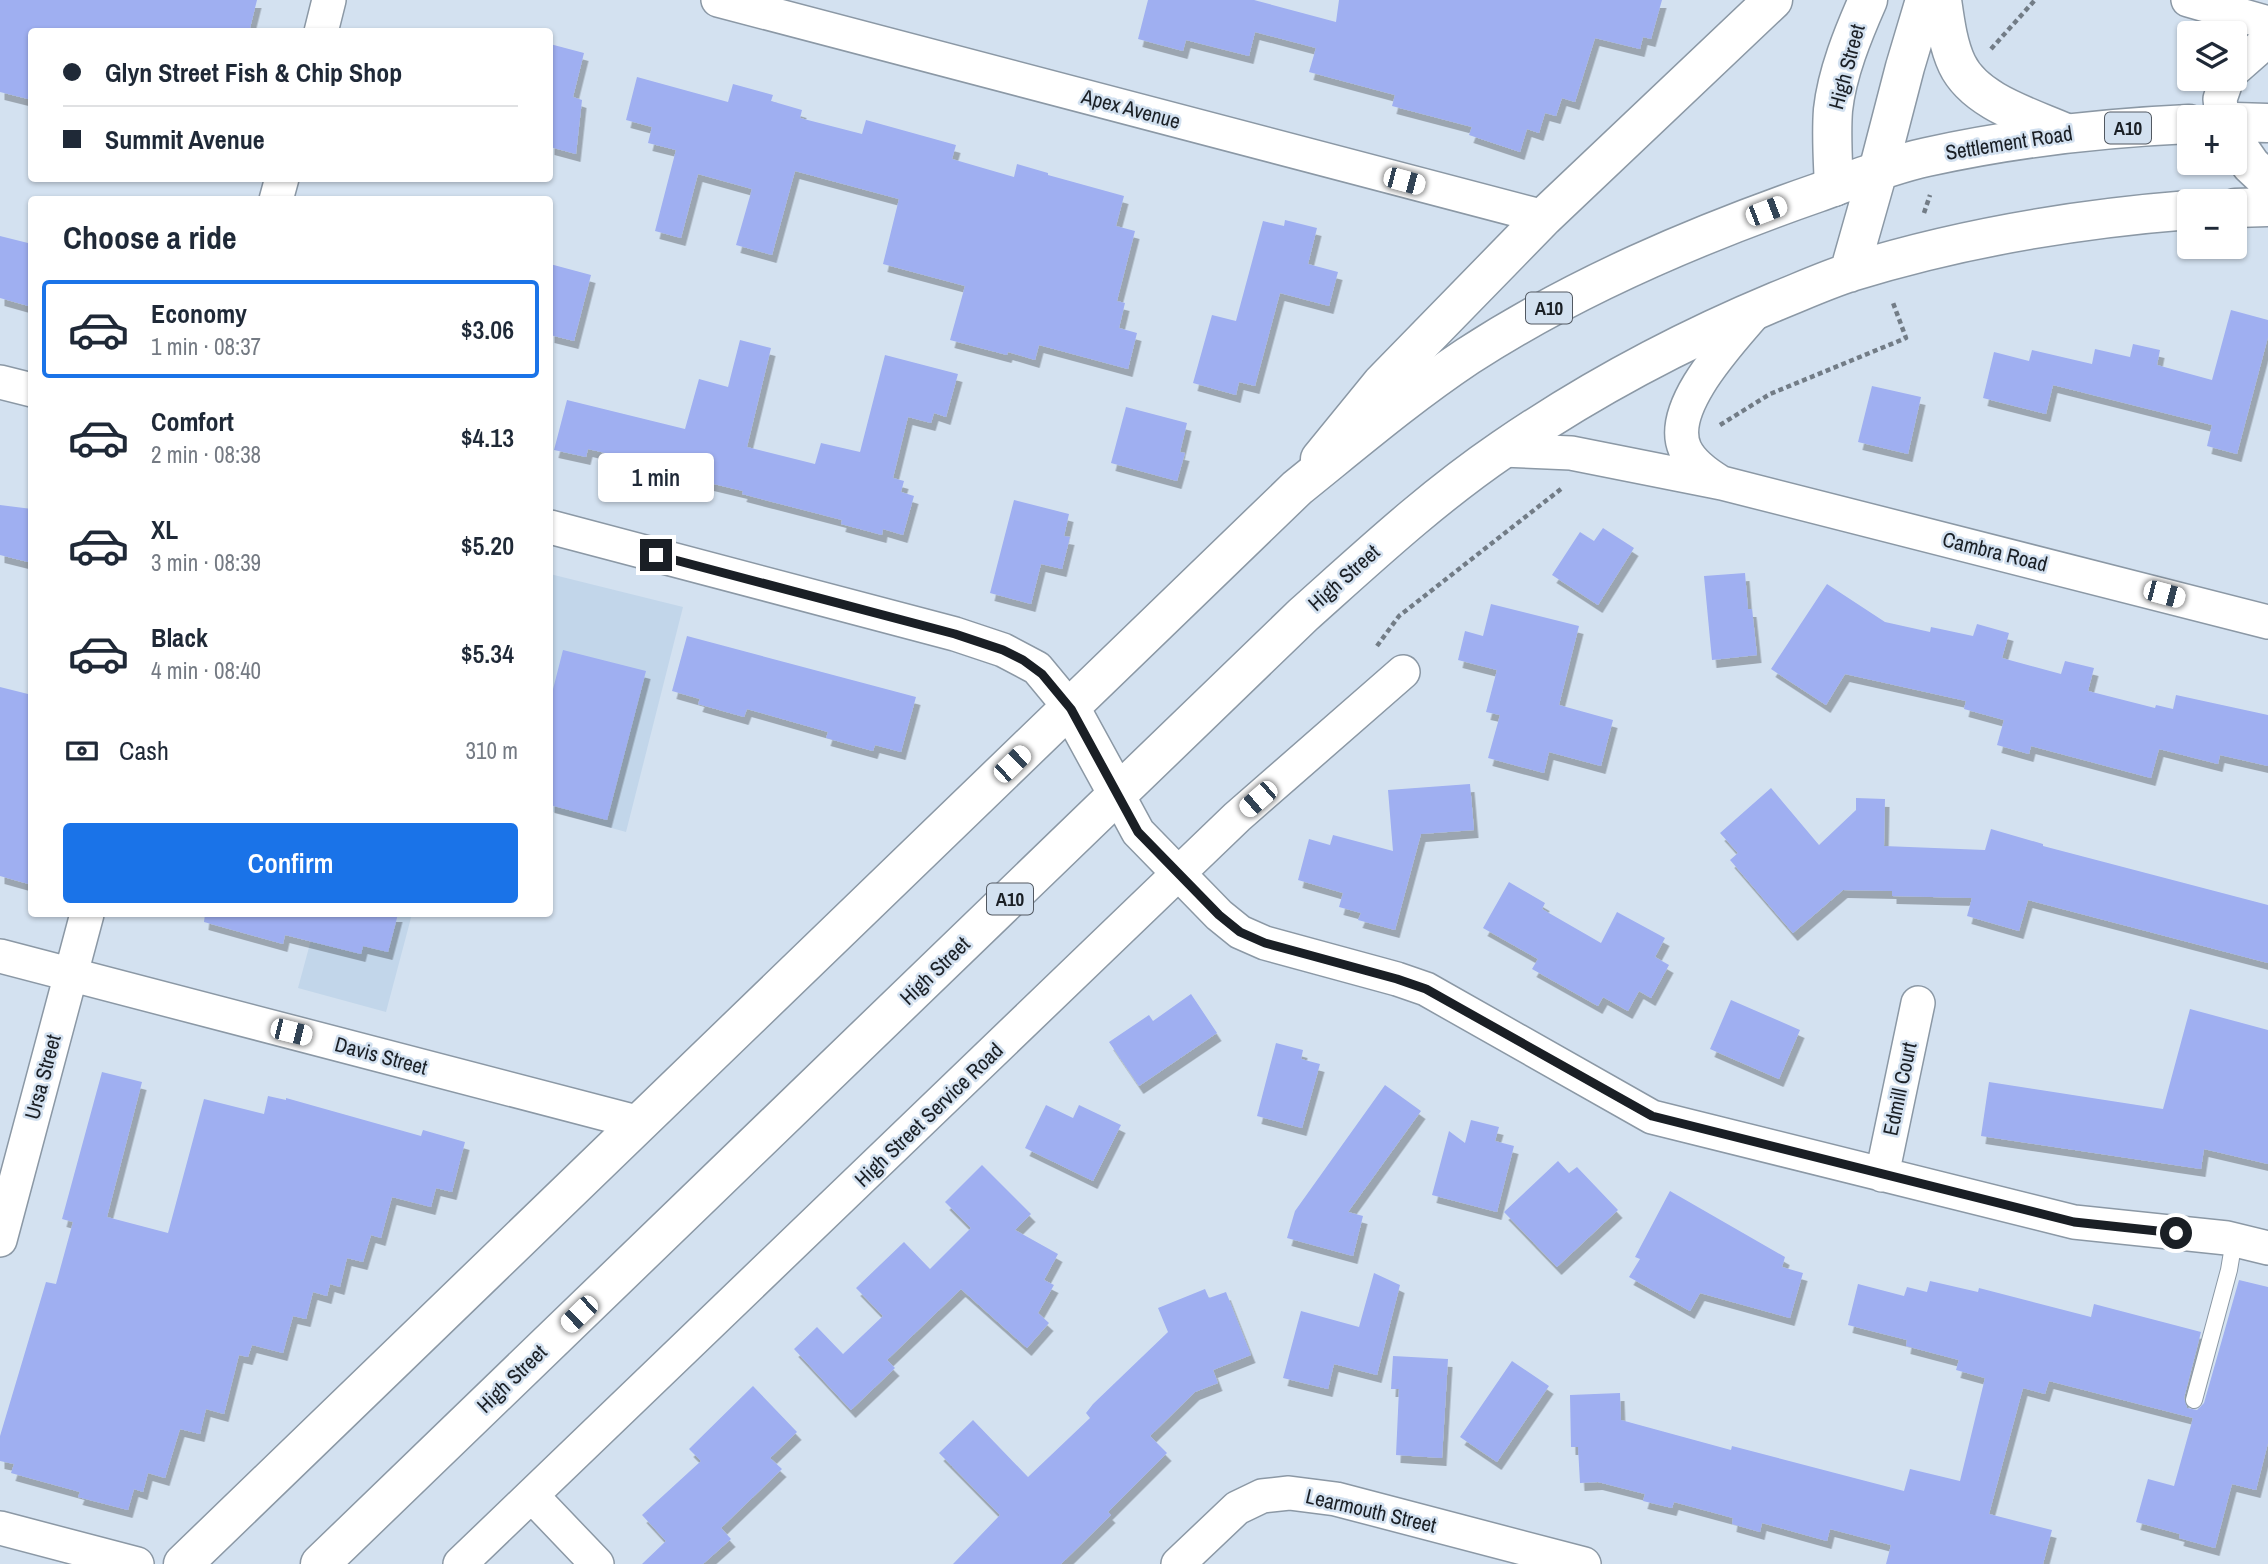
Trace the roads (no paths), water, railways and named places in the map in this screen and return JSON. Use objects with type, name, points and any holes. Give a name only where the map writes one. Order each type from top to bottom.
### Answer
[{"type":"main road","points":[[1297,488],[1382,383],[1544,217],[1773,0]]},
{"type":"main road","name":"High Street","points":[[320,1564],[1303,615],[1415,515],[1502,450],[1616,379],[1675,347],[1758,309],[1843,275],[1834,187],[1832,130],[1835,97],[1857,25],[1868,0]]},
{"type":"main road","points":[[1843,275],[1878,171],[1925,0]]},
{"type":"main road","points":[[1942,0],[1952,51],[1966,78],[2000,103],[2066,133]]},
{"type":"main road","points":[[2247,122],[2268,123]]},
{"type":"main road","name":"Settlement Road","points":[[1834,187],[1929,156],[2066,133],[2177,125]]},
{"type":"main road","points":[[2247,159],[2268,181]]},
{"type":"main road","name":"A10","points":[[183,1564],[1297,488],[1414,394],[1516,327],[1564,300],[1670,249],[1834,187]]},
{"type":"main road","points":[[2247,208],[2268,207]]},
{"type":"main road","name":"A10","points":[[1843,275],[1906,257],[2051,226],[2177,211]]},
{"type":"main road","points":[[1071,709],[1118,795]]},
{"type":"street","points":[[322,28],[329,0]]},
{"type":"street","name":"Apex Avenue","points":[[718,0],[1544,217]]},
{"type":"street","points":[[2188,0],[2268,23]]},
{"type":"street","points":[[2247,58],[2268,40]]},
{"type":"street","name":"Cambra Road","points":[[1723,483],[1699,467],[1689,455],[1681,437],[1682,421],[1689,402],[1719,355],[1758,309]]},
{"type":"street","points":[[0,382],[28,389]]},
{"type":"street","name":"Cambra Road","points":[[1502,450],[1571,453],[1723,483],[2268,622]]},
{"type":"street","points":[[553,528],[992,646],[1037,668],[1071,709]]},
{"type":"street","name":"High Street Service Road","points":[[460,1564],[1237,817],[1403,672]]},
{"type":"street","points":[[1118,795],[1138,832],[1219,915],[1252,938],[1426,989],[1652,1116],[2074,1222],[2234,1240],[2268,1248]]},
{"type":"street","name":"Ursa Street","points":[[0,1240],[86,917]]},
{"type":"street","name":"Davis Street","points":[[0,956],[640,1123]]},
{"type":"street","name":"Edmill Court","points":[[1882,1175],[1918,1003]]},
{"type":"street","name":"Learmouth Street","points":[[1178,1564],[1237,1508],[1262,1496],[1289,1493],[1336,1499],[1584,1564]]},
{"type":"street","points":[[532,1496],[597,1564]]},
{"type":"street","points":[[0,1528],[137,1564]]},
{"type":"lane","points":[[2194,1400],[2229,1270],[2234,1240]]}]
